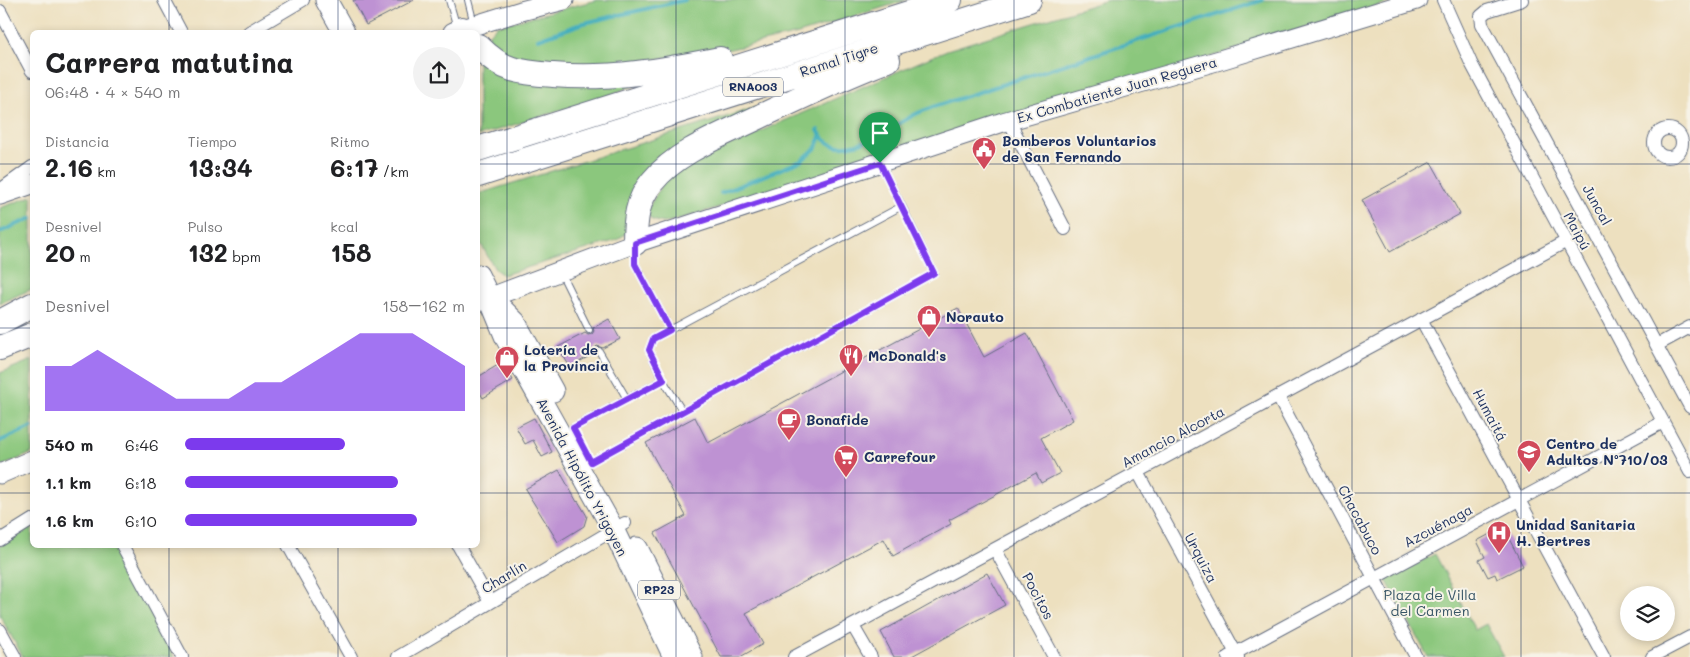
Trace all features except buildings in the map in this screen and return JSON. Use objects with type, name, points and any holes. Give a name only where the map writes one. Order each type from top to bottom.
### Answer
[{"type":"highway","name":"RNA003","points":[[849,32],[950,0]]},
{"type":"highway","name":"Ramal Tigre","points":[[480,174],[1029,0]]},
{"type":"highway","points":[[635,243],[635,222],[638,206],[644,193],[661,171],[679,158],[832,82],[991,22],[1040,0]]},
{"type":"highway","points":[[480,47],[497,62],[512,69],[546,75],[595,76],[667,70],[849,32]]},
{"type":"highway","name":"Ramal Tigre","points":[[480,148],[849,32]]},
{"type":"highway","points":[[0,323],[30,306]]},
{"type":"highway","points":[[0,323],[30,312]]},
{"type":"highway","points":[[0,348],[30,336]]},
{"type":"main road","points":[[326,0],[343,30]]},
{"type":"main road","name":"Avenida Hipólito Yrigoyen","points":[[480,285],[483,299],[619,526],[692,657]]},
{"type":"main road","name":"Avenida Hipólito Yrigoyen","points":[[483,299],[514,322],[573,428],[591,462],[674,657]]},
{"type":"street","points":[[164,0],[180,30]]},
{"type":"street","points":[[252,30],[303,0]]},
{"type":"street","points":[[473,30],[544,0]]},
{"type":"street","points":[[521,11],[564,0]]},
{"type":"street","name":"Ex Combatiente Juan Reguera","points":[[483,299],[635,243],[1009,121],[1220,60],[1417,0]]},
{"type":"street","name":"Maipú","points":[[1443,0],[1471,63],[1565,242],[1690,472]]},
{"type":"street","name":"Juncal","points":[[1522,0],[1488,11],[1481,16],[1482,24],[1690,407]]},
{"type":"street","points":[[0,11],[30,67]]},
{"type":"street","points":[[1009,121],[1065,229]]},
{"type":"street","points":[[0,190],[30,168]]},
{"type":"street","points":[[0,195],[30,185]]},
{"type":"street","name":"Amancio Alcorta","points":[[794,657],[1565,242]]},
{"type":"street","name":"Humaitá","points":[[1421,319],[1604,657]]},
{"type":"street","points":[[1657,345],[1690,327]]},
{"type":"street","name":"Chacabuco","points":[[1278,397],[1416,657]]},
{"type":"street","name":"Azcuénaga","points":[[1233,656],[1663,422]]},
{"type":"street","points":[[0,474],[30,461]]},
{"type":"street","name":"Urquiza","points":[[1138,472],[1233,656]]},
{"type":"street","points":[[0,540],[30,521]]},
{"type":"street","name":"Charlín","points":[[398,657],[619,526]]},
{"type":"street","points":[[124,548],[182,657]]},
{"type":"street","points":[[290,548],[351,657]]},
{"type":"street","points":[[460,548],[490,602]]},
{"type":"street","name":"Pocitos","points":[[996,549],[1054,657]]},
{"type":"street","points":[[854,626],[871,657]]},
{"type":"street","points":[[0,630],[15,657]]},
{"type":"street","points":[[1652,657],[1690,637]]},
{"type":"lane","points":[[449,0],[464,30]]},
{"type":"lane","points":[[465,30],[468,0]]},
{"type":"lane","points":[[591,462],[934,273],[880,163]]},
{"type":"lane","points":[[683,412],[649,350],[653,339],[902,206]]},
{"type":"lane","points":[[635,243],[635,264],[670,330]]},
{"type":"lane","points":[[560,271],[589,330]]},
{"type":"lane","points":[[599,351],[627,400]]},
{"type":"lane","points":[[573,428],[664,380]]},
{"type":"green space","points":[[597,0],[907,0],[798,34],[713,53],[542,71],[488,46],[489,34],[496,26]]},
{"type":"green space","points":[[1108,0],[1397,0],[690,216],[664,223],[652,220],[646,212],[666,178],[706,155],[947,50]]},
{"type":"green space","points":[[480,58],[636,84],[613,94],[480,135]]},
{"type":"green space","points":[[809,91],[679,154],[625,234],[617,240],[503,275],[495,269],[480,243],[480,193]]},
{"type":"green space","points":[[30,197],[30,290],[0,303],[0,208]]},
{"type":"green space","points":[[30,361],[30,454],[0,467],[0,373]]},
{"type":"green space","points":[[30,528],[30,548],[117,548],[174,657],[23,657],[0,616],[0,546]]},
{"type":"green space","name":"Plaza de Villa del Carmen","points":[[1435,554],[1475,630],[1486,624],[1504,657],[1428,657],[1386,580]]},
{"type":"waterway","points":[[538,39],[584,23],[685,0]]},
{"type":"waterway","points":[[818,130],[826,141],[837,146],[849,146],[863,142],[917,113],[933,107],[1263,0]]},
{"type":"waterway","points":[[721,193],[801,161],[817,147],[821,135]]},
{"type":"waterway","points":[[0,232],[30,219]]},
{"type":"waterway","points":[[0,441],[30,428]]},
{"type":"place","name":"Bomberos Voluntarios de San Fernando","points":[[984,170]]},
{"type":"place","name":"Norauto","points":[[929,338]]},
{"type":"place","name":"McDonald's","points":[[851,377]]},
{"type":"place","name":"Lotería de la Provincia","points":[[507,379]]},
{"type":"place","name":"Bonafide","points":[[789,441]]},
{"type":"place","name":"Centro de Adultos Nº710/03","points":[[1529,473]]},
{"type":"place","name":"Carrefour","points":[[846,478]]},
{"type":"place","name":"Unidad Sanitaria H. Bertres","points":[[1499,554]]},
{"type":"route","points":[[880,163],[934,273],[591,462],[573,428],[664,380],[649,350],[653,339],[670,330],[635,264],[635,243],[880,163]]}]
